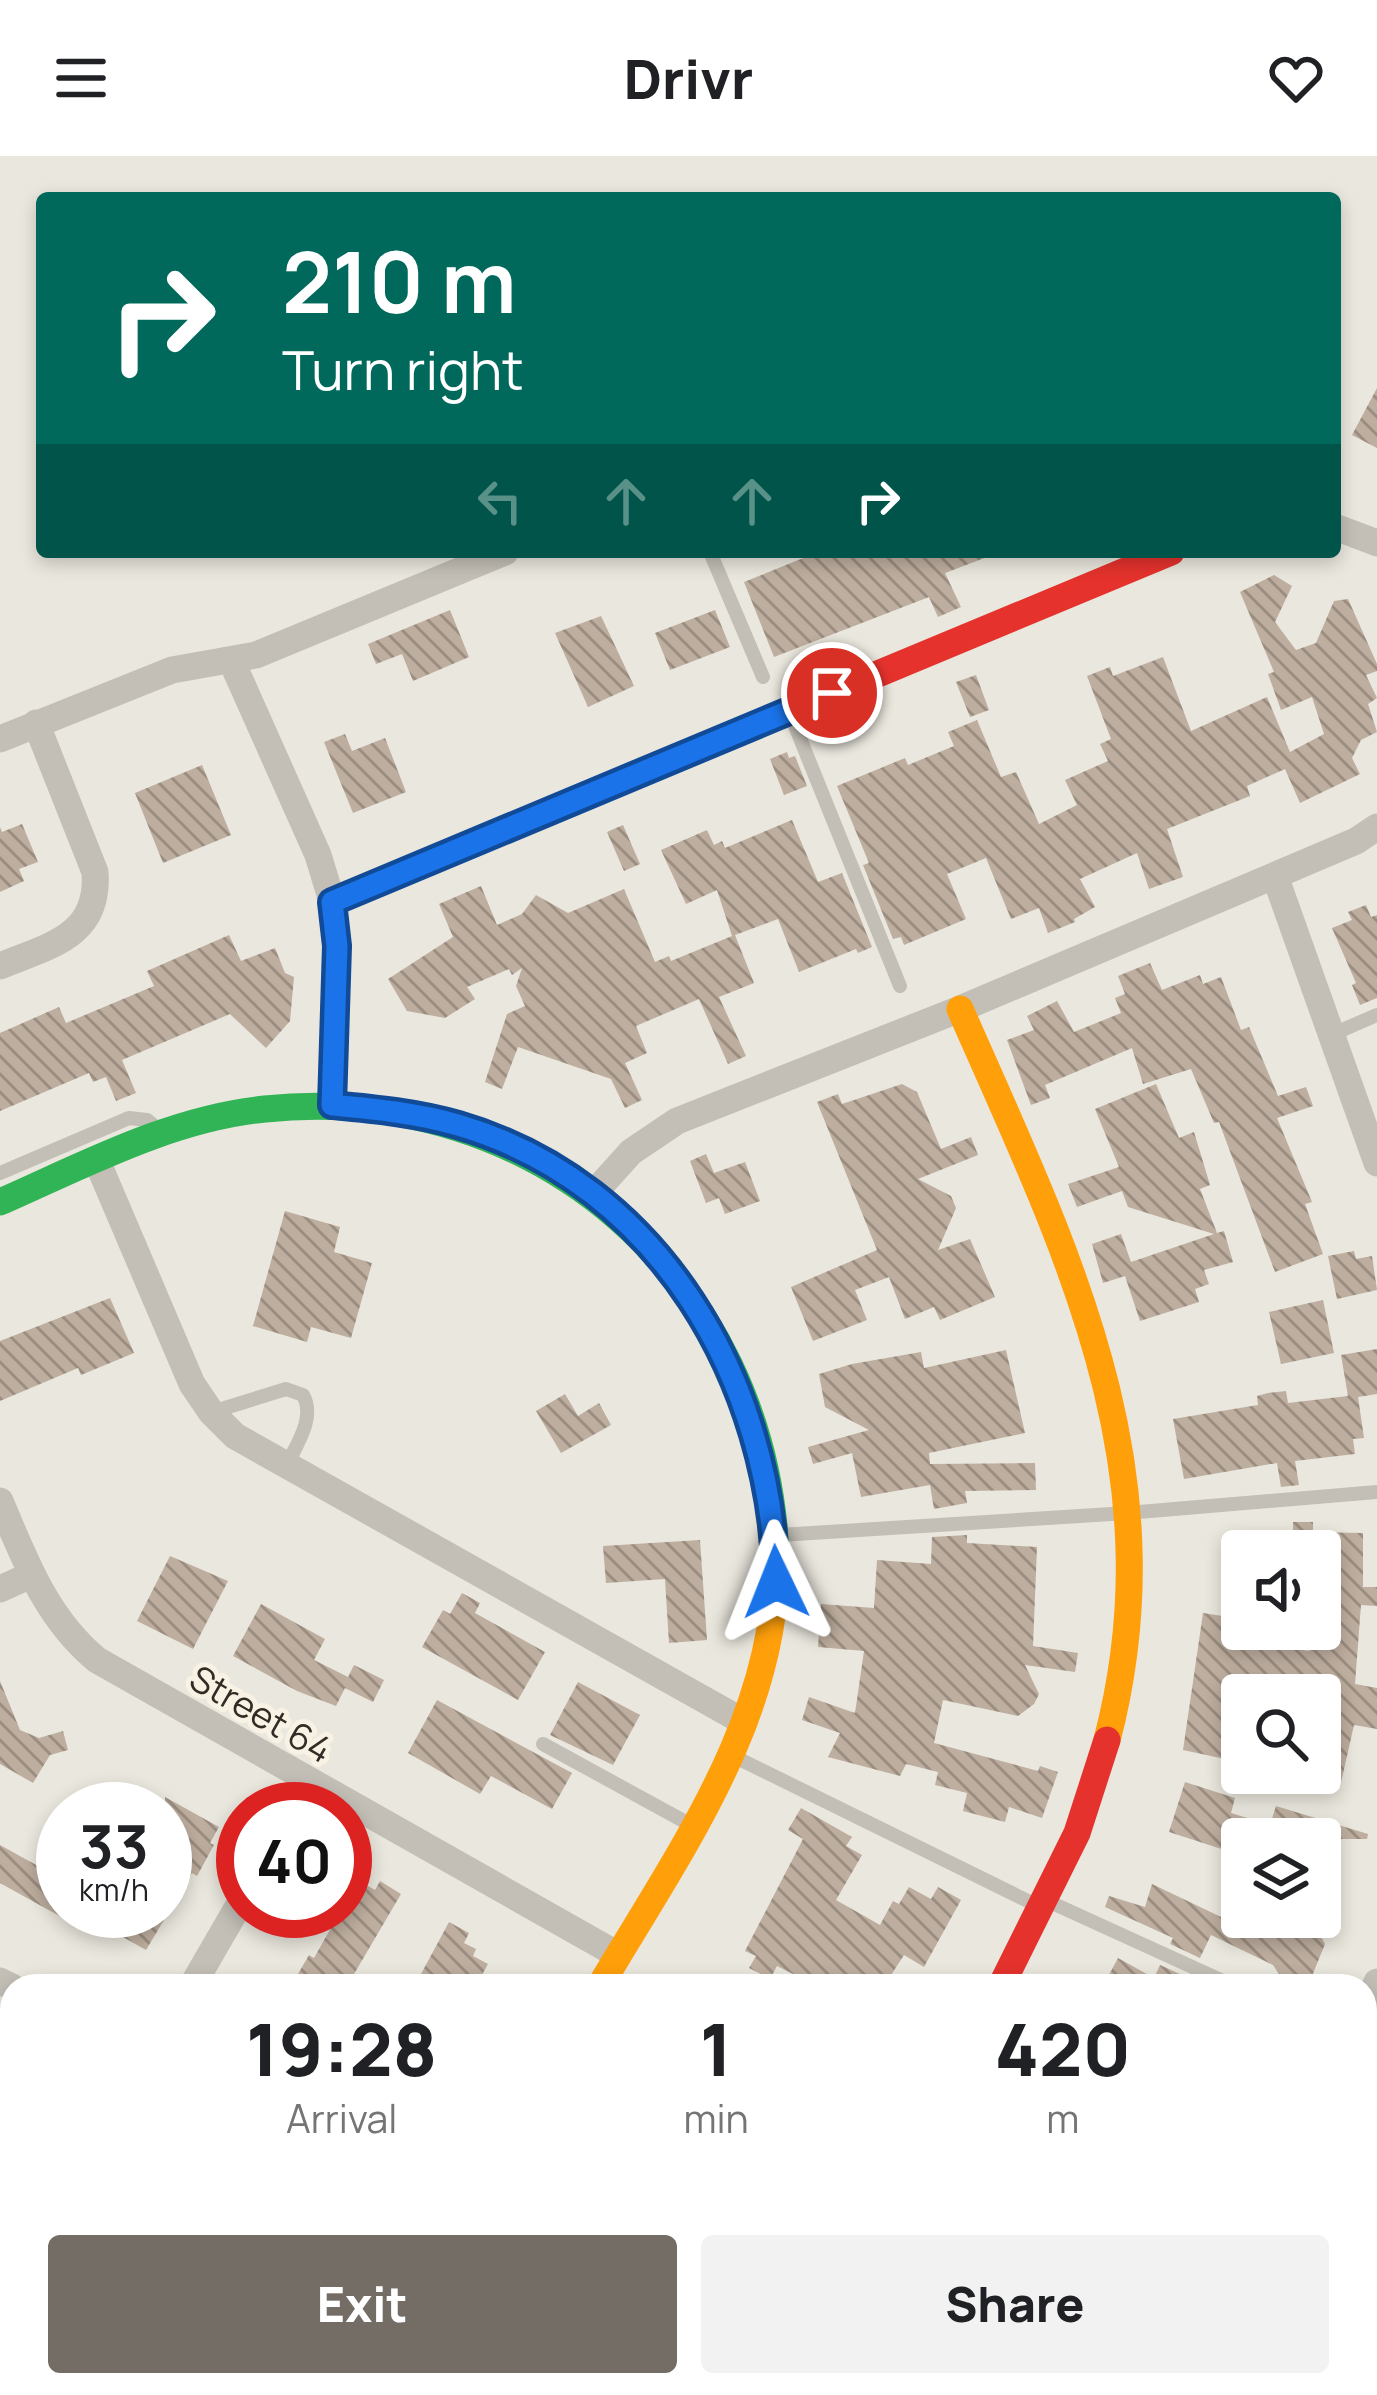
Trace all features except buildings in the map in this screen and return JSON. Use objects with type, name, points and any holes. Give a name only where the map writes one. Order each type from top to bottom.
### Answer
[{"type":"street","points":[[1341,529],[1377,543]]},
{"type":"street","points":[[0,739],[172,670],[232,662],[490,558]]},
{"type":"street","points":[[332,902],[1157,558]]},
{"type":"street","points":[[232,662],[318,855],[332,902],[337,946],[332,1105]]},
{"type":"street","points":[[0,966],[76,931],[93,904],[96,889],[94,872],[36,724]]},
{"type":"street","points":[[594,1193],[631,1152],[677,1121],[960,1009],[1357,841],[1377,827]]},
{"type":"street","points":[[1274,876],[1377,1163]]},
{"type":"street","points":[[960,1009],[1083,1298],[1113,1404],[1127,1513],[1124,1647],[1114,1713],[1097,1778],[1045,1904],[1007,1974]]},
{"type":"street","points":[[0,1202],[162,1134],[262,1109],[332,1105],[419,1115],[462,1126],[549,1165],[594,1193],[671,1269],[718,1344],[760,1448],[775,1536],[772,1627],[763,1671],[730,1755],[607,1974]]},
{"type":"street","points":[[97,1161],[184,1369],[211,1412],[235,1436],[744,1722]]},
{"type":"street","name":"Street 64","points":[[0,1501],[31,1575],[57,1620],[98,1660],[307,1782]]},
{"type":"street","points":[[0,1588],[31,1575]]},
{"type":"street","name":"Street 64","points":[[372,1818],[618,1955]]},
{"type":"street","points":[[199,1974],[220,1938]]},
{"type":"lane","points":[[713,558],[763,677]]},
{"type":"lane","points":[[789,711],[900,986]]},
{"type":"lane","points":[[1333,1034],[1377,1015]]},
{"type":"lane","points":[[0,1173],[129,1118],[147,1120],[162,1134]]},
{"type":"lane","points":[[211,1412],[286,1389],[303,1395],[308,1418],[286,1468]]},
{"type":"lane","points":[[775,1536],[1377,1492]]},
{"type":"lane","points":[[543,1744],[692,1825]]},
{"type":"lane","points":[[730,1755],[1045,1904],[1206,1974]]},
{"type":"traffic: fast","points":[[0,1202],[162,1133],[265,1109],[365,1109],[458,1128],[543,1165],[618,1218],[681,1285],[729,1365],[762,1455],[776,1554]]},
{"type":"traffic: slow","points":[[332,901],[861,681]]},
{"type":"traffic: slow","points":[[960,1009],[1072,1274],[1100,1363],[1120,1453],[1129,1545],[1125,1640],[1107,1740]]},
{"type":"traffic: slow","points":[[607,1974],[691,1833],[742,1727],[773,1614],[776,1554]]},
{"type":"traffic: jam","points":[[861,681],[1157,558]]},
{"type":"traffic: jam","points":[[1007,1974],[1077,1833],[1107,1740]]},
{"type":"route","points":[[776,1582],[770,1494],[745,1402],[701,1312],[636,1230],[594,1193],[505,1142],[419,1115],[332,1105],[337,946],[332,902],[832,693]]}]
